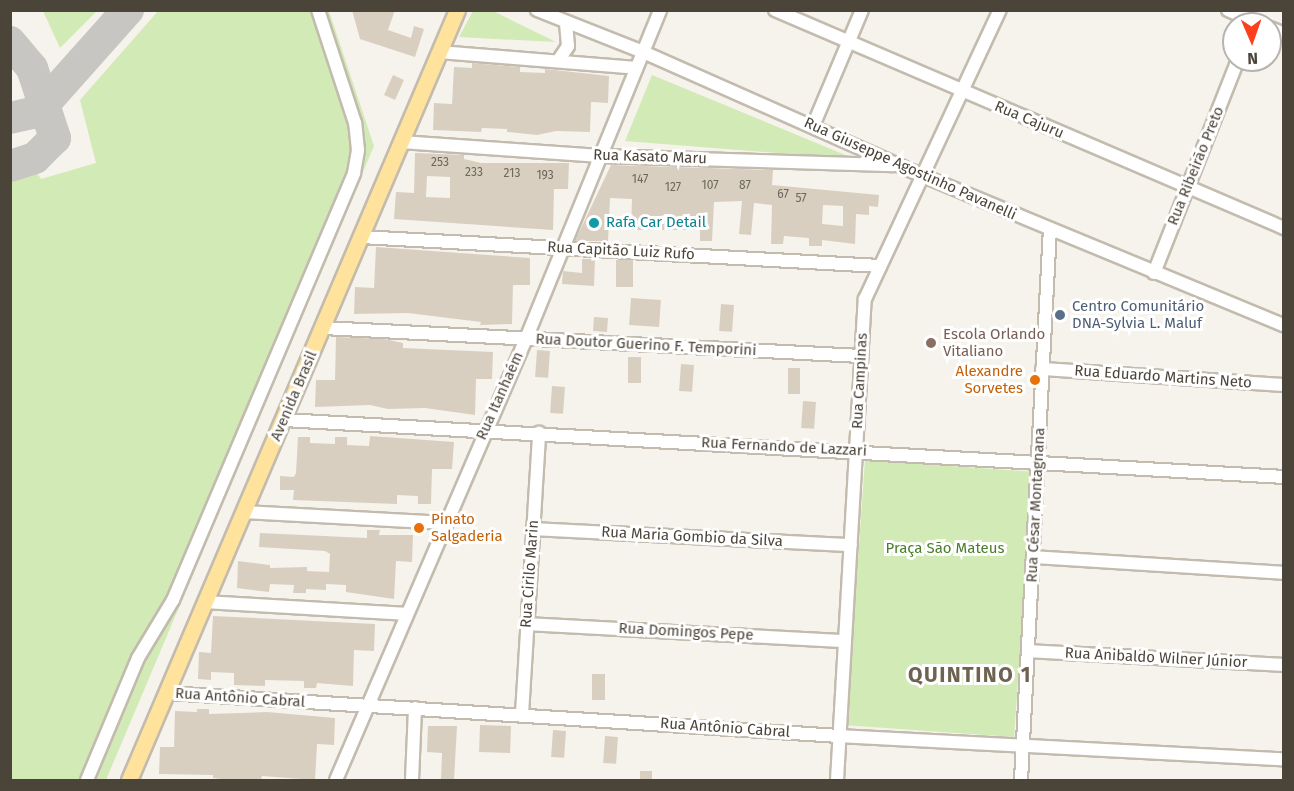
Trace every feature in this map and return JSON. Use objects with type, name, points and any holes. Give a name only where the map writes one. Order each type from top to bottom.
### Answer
[{"type":"main road","name":"Avenida Brasil","points":[[129,780],[457,10]]},
{"type":"street","points":[[87,780],[138,658],[173,600],[354,173],[358,150],[355,123],[318,10]]},
{"type":"street","name":"Rua Giuseppe Agostinho Pavanelli","points":[[537,10],[643,52],[921,175],[1284,325]]},
{"type":"street","name":"Rua Itanhaém","points":[[336,780],[526,339],[660,10]]},
{"type":"street","name":"Rua Cajuru","points":[[775,10],[1187,189],[1284,228]]},
{"type":"street","points":[[813,126],[862,10]]},
{"type":"street","name":"Rua Campinas","points":[[837,780],[857,452],[860,356],[866,299],[921,175],[1000,10]]},
{"type":"street","points":[[558,61],[568,46],[566,22]]},
{"type":"street","points":[[439,52],[636,68]]},
{"type":"street","name":"Rua Ribeirão Preto","points":[[1154,273],[1233,72]]},
{"type":"street","name":"Rua Kasato Maru","points":[[401,142],[601,156],[899,165]]},
{"type":"street","name":"Rua César Montagnana","points":[[1021,780],[1050,229]]},
{"type":"street","name":"Rua Capitão Luiz Rufo","points":[[361,237],[880,266]]},
{"type":"street","name":"Rua Doutor Guerino F. Temporini","points":[[323,328],[860,356]]},
{"type":"street","name":"Rua Eduardo Martins Neto","points":[[1042,369],[1284,385]]},
{"type":"street","name":"Rua Fernando de Lazzari","points":[[284,420],[1284,477]]},
{"type":"street","name":"Rua Cirilo Marin","points":[[522,714],[539,433]]},
{"type":"street","points":[[245,512],[445,523]]},
{"type":"street","name":"Rua Maria Gombio da Silva","points":[[533,529],[851,545]]},
{"type":"street","points":[[1033,557],[1284,573]]},
{"type":"street","points":[[206,602],[407,614]]},
{"type":"street","name":"Rua Domingos Pepe","points":[[527,624],[845,641]]},
{"type":"street","name":"Rua Anibaldo Wilner Júnior","points":[[1028,651],[1284,665]]},
{"type":"street","name":"Rua Antônio Cabral","points":[[167,693],[839,736],[1284,759]]},
{"type":"street","points":[[412,780],[415,708]]},
{"type":"green space","points":[[43,11],[97,11],[60,48]]},
{"type":"green space","points":[[158,11],[329,11],[374,146],[106,780],[11,780],[11,178],[34,169],[41,179],[96,163],[80,100]]},
{"type":"green space","points":[[473,11],[493,11],[556,42],[459,37]]},
{"type":"green space","points":[[652,75],[855,159],[625,141]]},
{"type":"green space","name":"Praça São Mateus","points":[[865,460],[1033,472],[1014,737],[846,725]]},
{"type":"building","points":[[352,10],[395,10],[388,30],[411,38],[414,26],[424,29],[415,57],[360,39]]},
{"type":"building","points":[[472,63],[520,67],[520,72],[545,73],[545,69],[609,76],[608,103],[591,102],[590,132],[556,131],[537,135],[507,132],[507,129],[482,128],[481,132],[433,130],[434,103],[452,104],[454,67],[472,68]]},
{"type":"building","points":[[393,75],[404,80],[395,100],[384,95]]},
{"type":"building","points":[[415,153],[464,155],[464,159],[481,163],[569,163],[568,189],[554,189],[553,230],[394,219],[396,192],[414,193]],"holes":[[[427,176],[450,177],[450,198],[426,197]]]},
{"type":"building","points":[[611,165],[773,170],[772,185],[879,195],[878,207],[869,206],[869,215],[856,214],[855,244],[822,240],[822,246],[809,246],[809,238],[784,236],[783,244],[771,244],[772,205],[754,203],[751,235],[739,234],[742,201],[714,202],[712,241],[700,241],[700,230],[631,230],[632,199],[610,198],[608,241],[575,241]],"holes":[[[823,205],[843,206],[843,226],[822,224]]]},
{"type":"building","points":[[376,247],[530,258],[530,285],[513,285],[512,324],[480,325],[481,322],[408,313],[354,314],[355,287],[374,288]]},
{"type":"building","points":[[582,259],[595,259],[594,286],[562,284],[563,271],[582,273]]},
{"type":"building","points":[[616,260],[633,260],[633,287],[616,287]]},
{"type":"building","points":[[631,298],[661,300],[659,327],[629,325]]},
{"type":"building","points":[[721,304],[734,305],[732,332],[719,331]]},
{"type":"building","points":[[594,317],[608,318],[607,332],[593,331]]},
{"type":"building","points":[[336,337],[384,339],[403,343],[403,348],[493,352],[492,379],[476,379],[475,415],[425,408],[388,409],[370,405],[315,407],[316,380],[335,380]]},
{"type":"building","points":[[537,350],[550,351],[548,378],[535,377]]},
{"type":"building","points":[[628,357],[641,357],[641,383],[628,383]]},
{"type":"building","points":[[681,364],[694,365],[692,392],[679,391]]},
{"type":"building","points":[[788,368],[800,368],[800,394],[788,394]]},
{"type":"building","points":[[552,386],[565,387],[563,414],[550,413]]},
{"type":"building","points":[[803,401],[816,402],[814,429],[801,428]]},
{"type":"building","points":[[370,436],[454,442],[452,469],[432,469],[431,504],[418,504],[418,496],[397,495],[397,504],[293,500],[294,490],[280,490],[280,476],[294,477],[296,473],[298,437],[310,437],[310,443],[335,444],[335,437],[347,437],[347,445],[369,446]]},
{"type":"building","points":[[367,530],[380,530],[379,535],[413,535],[412,562],[396,561],[394,599],[346,592],[346,585],[326,584],[326,590],[306,589],[306,593],[293,593],[294,585],[270,584],[269,592],[237,588],[238,561],[270,565],[270,568],[307,567],[307,571],[329,572],[330,554],[325,551],[259,547],[260,533],[367,538]]},
{"type":"building","points":[[213,616],[375,624],[374,651],[354,650],[353,686],[317,683],[316,688],[304,688],[304,681],[265,680],[265,686],[234,685],[234,673],[211,672],[211,680],[198,679],[199,652],[211,653]]},
{"type":"building","points":[[592,674],[605,674],[605,700],[592,700]]},
{"type":"building","points":[[197,709],[209,709],[209,714],[267,712],[335,718],[334,745],[317,744],[315,780],[262,776],[261,780],[230,780],[213,778],[213,775],[159,774],[160,747],[174,747],[175,711],[197,712]]},
{"type":"building","points":[[480,725],[511,726],[510,753],[479,752]]},
{"type":"building","points":[[428,726],[457,726],[454,780],[441,780],[442,753],[427,752]]},
{"type":"building","points":[[553,730],[566,731],[564,758],[551,757]]},
{"type":"building","points":[[605,736],[618,737],[616,764],[603,763]]},
{"type":"building","points":[[640,771],[652,771],[652,780],[640,780]]},
{"type":"taxiway","points":[[10,118],[32,113],[45,103],[128,10]]},
{"type":"taxiway","points":[[10,42],[32,68],[55,138],[35,158],[10,166]]},
{"type":"place","name":"Rafa Car Detail","points":[[594,223]]},
{"type":"place","name":"Centro Comunitário DNA-Sylvia L. Maluf","points":[[1060,315]]},
{"type":"place","name":"Escola Orlando Vitaliano","points":[[931,343]]},
{"type":"place","name":"Alexandre Sorvetes","points":[[1035,380]]},
{"type":"place","name":"Pinato Salgaderia","points":[[419,528]]},
{"type":"district","name":"QUINTINO 1","points":[[970,675]]}]
